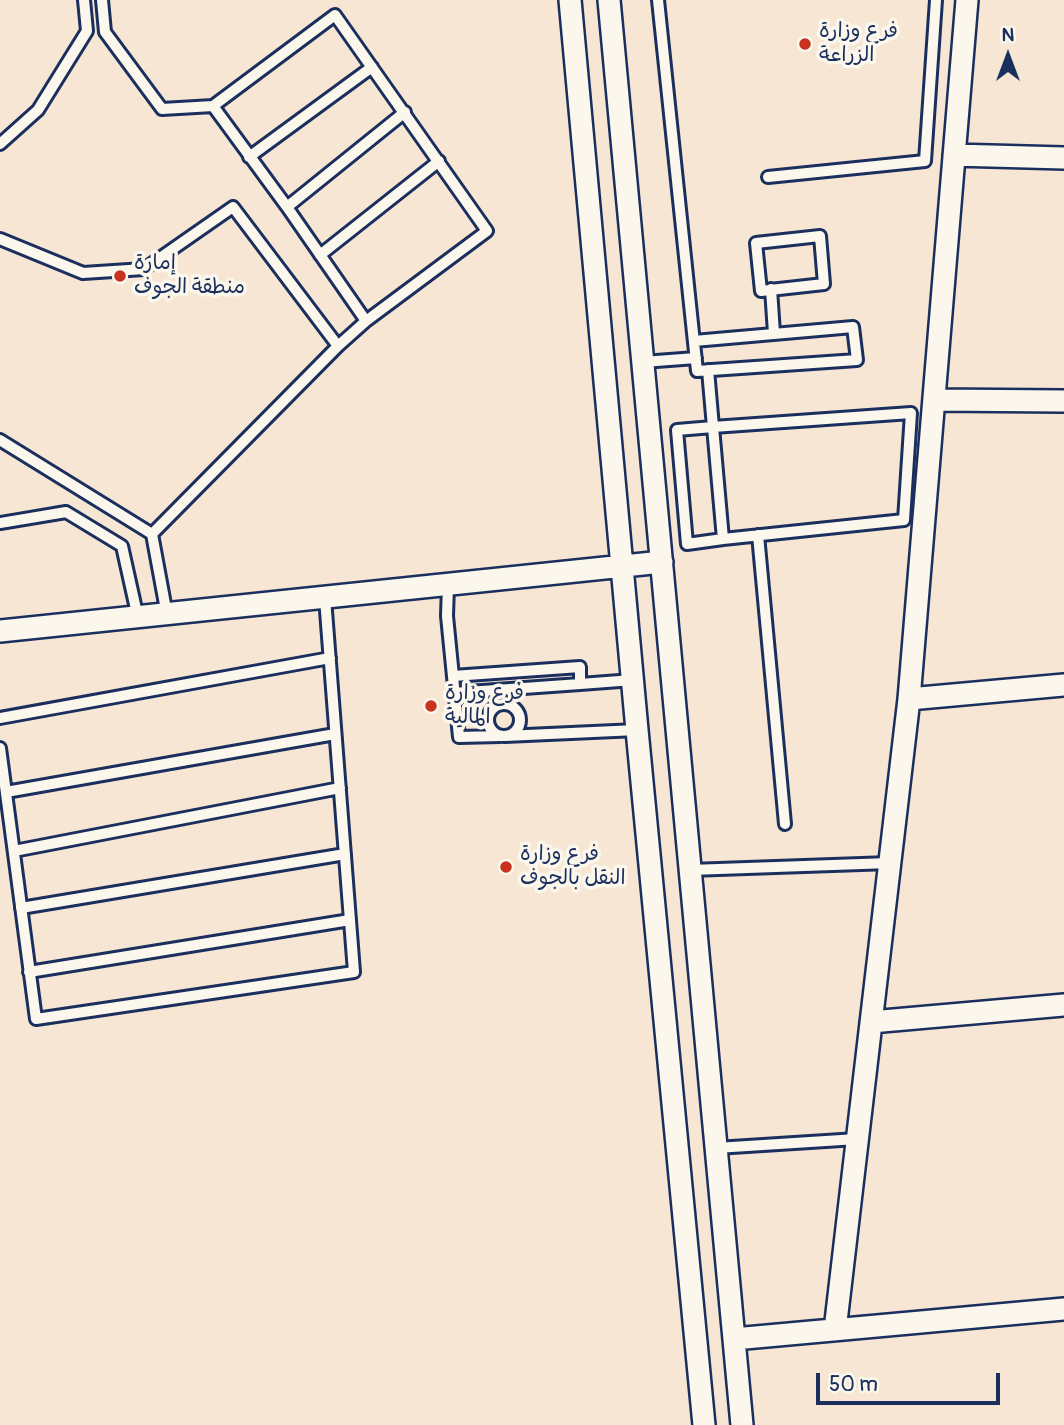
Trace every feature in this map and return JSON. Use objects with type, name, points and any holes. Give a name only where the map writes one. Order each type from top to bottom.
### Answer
[{"type":"street","points":[[570,0],[704,1425]]},
{"type":"street","points":[[609,0],[742,1425]]},
{"type":"street","points":[[835,1330],[909,699],[967,0]]},
{"type":"street","points":[[954,155],[1064,158]]},
{"type":"street","points":[[934,400],[1064,401]]},
{"type":"street","points":[[0,631],[662,562]]},
{"type":"street","points":[[909,699],[1064,685]]},
{"type":"street","points":[[871,1022],[1064,1005]]},
{"type":"street","points":[[734,1339],[1064,1309]]},
{"type":"lane","points":[[0,144],[38,110],[87,31],[84,0]]},
{"type":"lane","points":[[102,0],[105,32],[162,109],[213,106],[335,15],[488,230],[366,321],[338,346],[152,534]]},
{"type":"lane","points":[[658,0],[697,371],[856,360],[853,327],[694,341]]},
{"type":"lane","points":[[768,177],[925,161],[936,0]]},
{"type":"lane","points":[[249,158],[372,67]]},
{"type":"lane","points":[[213,106],[366,321]]},
{"type":"lane","points":[[287,207],[405,112]]},
{"type":"lane","points":[[320,255],[439,161]]},
{"type":"lane","points":[[0,239],[83,273],[144,269],[233,207],[338,346]]},
{"type":"lane","points":[[820,236],[824,284],[771,289],[761,290],[756,243],[820,236]]},
{"type":"lane","points":[[771,289],[774,333]]},
{"type":"lane","points":[[643,362],[696,358]]},
{"type":"lane","points":[[708,370],[723,539]]},
{"type":"lane","points":[[911,413],[904,520],[687,544],[677,430],[713,427],[911,413]]},
{"type":"lane","points":[[0,440],[152,534],[167,615]]},
{"type":"lane","points":[[0,523],[66,512],[122,546],[138,618]]},
{"type":"lane","points":[[758,535],[785,824]]},
{"type":"lane","points":[[448,585],[447,616],[459,737],[637,730]]},
{"type":"lane","points":[[0,748],[36,1019],[354,972],[325,598]]},
{"type":"lane","points":[[0,718],[330,659]]},
{"type":"lane","points":[[453,676],[580,667],[580,684]]},
{"type":"lane","points":[[454,693],[633,680]]},
{"type":"lane","points":[[501,690],[502,705]]},
{"type":"lane","points":[[502,705],[512,707],[520,717],[517,730],[503,736],[490,729],[488,717],[495,707],[502,705]]},
{"type":"lane","points":[[6,792],[335,734]]},
{"type":"lane","points":[[13,851],[340,788]]},
{"type":"lane","points":[[21,908],[345,855]]},
{"type":"lane","points":[[691,870],[890,863]]},
{"type":"lane","points":[[29,972],[349,920]]},
{"type":"lane","points":[[716,1149],[857,1139]]},
{"type":"place","name":"فرع وزارة الزراعة","points":[[805,44]]},
{"type":"place","name":"إمارة منطقة الجوف","points":[[120,276]]},
{"type":"place","name":"فرع وزارة المالية","points":[[431,706]]},
{"type":"place","name":"فرع وزارة النقل بالجوف","points":[[506,867]]}]
